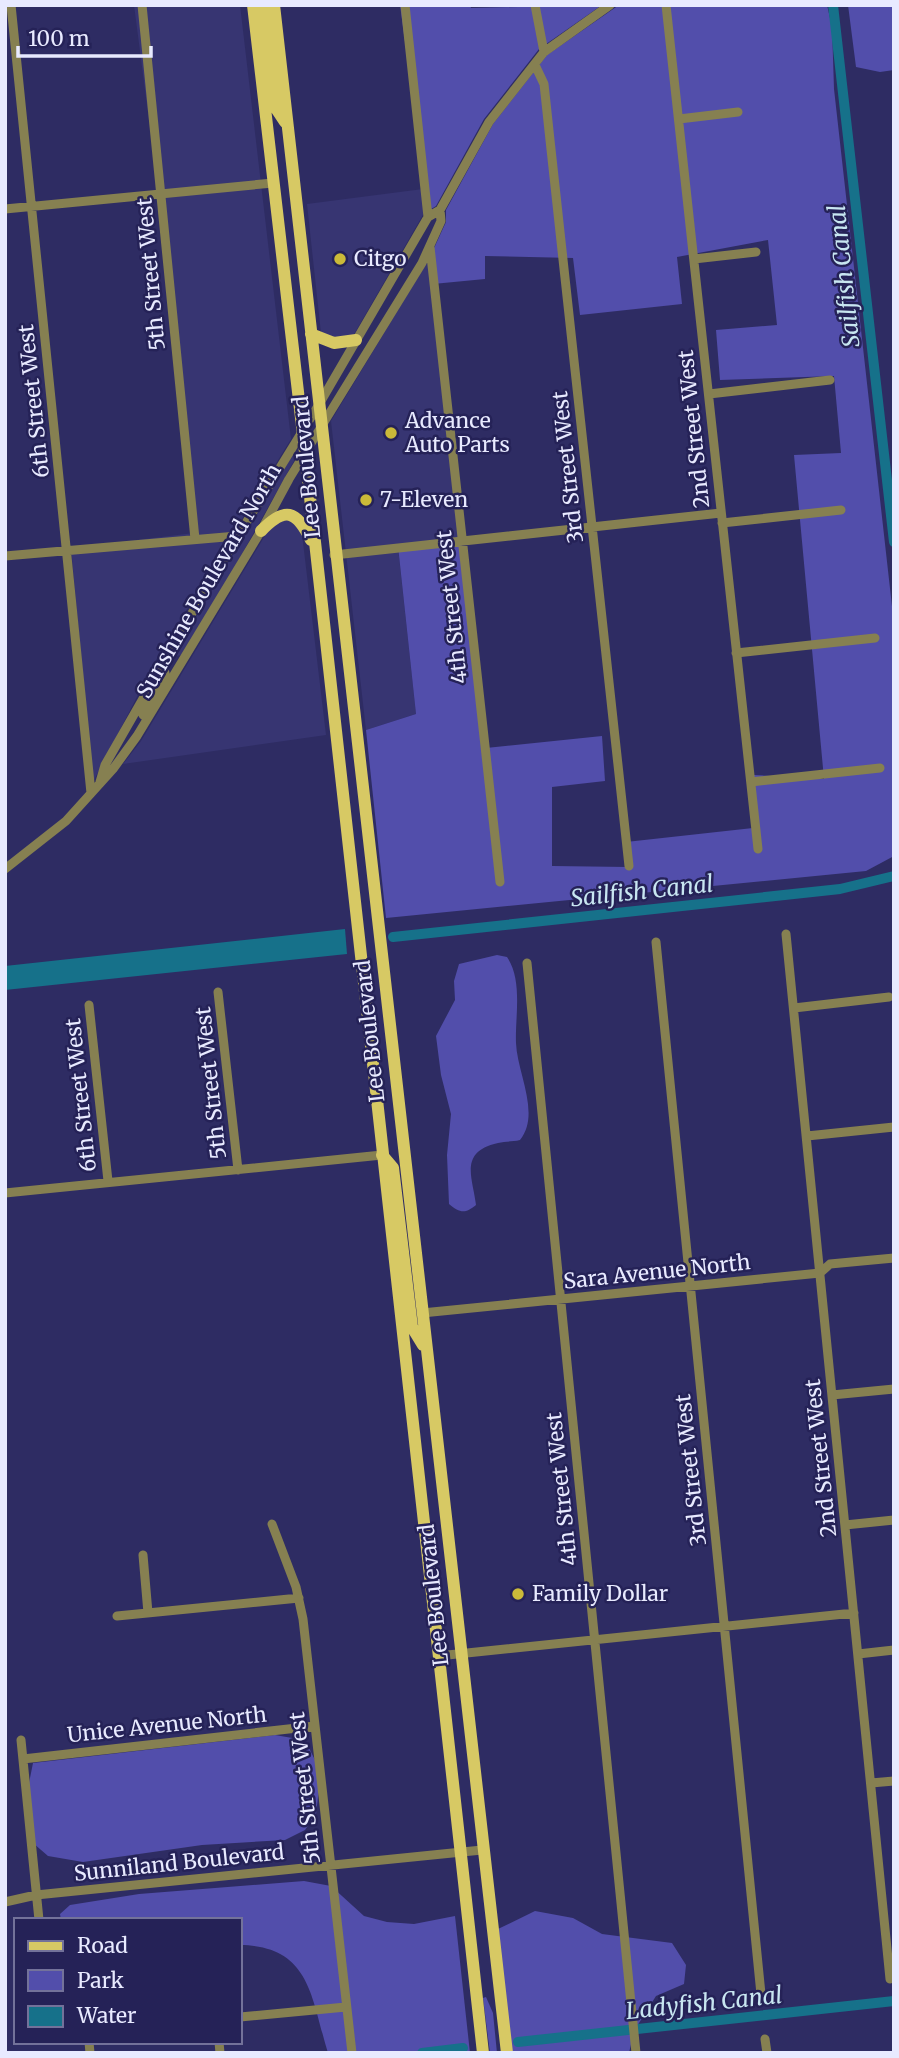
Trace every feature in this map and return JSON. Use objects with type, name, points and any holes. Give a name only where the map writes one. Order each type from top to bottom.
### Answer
[{"type":"main road","name":"Lee Boulevard","points":[[253,5],[303,430],[483,2053]]},
{"type":"main road","points":[[262,5],[275,107],[287,125]]},
{"type":"main road","name":"Lee Boulevard","points":[[274,5],[321,401],[334,555],[507,2053]]},
{"type":"main road","points":[[311,334],[334,343],[356,340]]},
{"type":"main road","points":[[261,531],[276,515],[294,516],[314,546]]},
{"type":"main road","points":[[382,1155],[390,1161],[395,1178],[412,1327],[425,1349]]},
{"type":"street","name":"6th Street West","points":[[11,5],[91,793]]},
{"type":"street","name":"5th Street West","points":[[142,5],[195,539]]},
{"type":"street","points":[[405,5],[428,217]]},
{"type":"street","points":[[535,5],[544,51]]},
{"type":"street","name":"Sunshine Boulevard North","points":[[100,782],[105,765],[162,663],[321,401],[428,217],[440,210],[489,122],[544,51],[610,5]]},
{"type":"street","name":"2nd Street West","points":[[666,5],[758,849]]},
{"type":"street","name":"3rd Street West","points":[[535,65],[544,84],[629,866]]},
{"type":"street","points":[[679,119],[738,112]]},
{"type":"street","points":[[5,209],[273,183]]},
{"type":"street","name":"Sunshine Boulevard North","points":[[5,869],[50,836],[91,793],[137,736],[430,246],[441,221],[440,210]]},
{"type":"street","name":"4th Street West","points":[[430,246],[500,882]]},
{"type":"street","points":[[694,259],[757,252]]},
{"type":"street","points":[[709,394],[830,380]]},
{"type":"street","points":[[722,523],[841,510]]},
{"type":"street","points":[[334,555],[721,513]]},
{"type":"street","points":[[5,556],[237,536]]},
{"type":"street","points":[[736,653],[875,638]]},
{"type":"street","points":[[137,736],[139,722],[165,673],[162,663],[184,659]]},
{"type":"street","points":[[751,782],[880,768]]},
{"type":"street","name":"2nd Street West","points":[[786,934],[871,1783],[889,1913],[890,1979]]},
{"type":"street","name":"3rd Street West","points":[[656,942],[761,1994]]},
{"type":"street","name":"4th Street West","points":[[527,963],[636,2053]]},
{"type":"street","name":"5th Street West","points":[[218,992],[238,1170]]},
{"type":"street","points":[[794,1008],[888,997]]},
{"type":"street","name":"6th Street West","points":[[89,1005],[107,1181]]},
{"type":"street","points":[[807,1136],[894,1127]]},
{"type":"street","points":[[5,1193],[382,1155]]},
{"type":"street","name":"Sara Avenue North","points":[[422,1313],[820,1273],[830,1264],[894,1258]]},
{"type":"street","points":[[832,1395],[894,1389]]},
{"type":"street","points":[[845,1525],[894,1520]]},
{"type":"street","name":"5th Street West","points":[[272,1524],[299,1598],[352,2053]]},
{"type":"street","points":[[143,1555],[148,1613]]},
{"type":"street","points":[[117,1616],[299,1598]]},
{"type":"street","points":[[438,1656],[854,1613]]},
{"type":"street","points":[[858,1654],[894,1650]]},
{"type":"street","name":"Unice Avenue North","points":[[23,1759],[315,1726]]},
{"type":"street","points":[[21,1740],[38,1918]]},
{"type":"street","points":[[871,1783],[894,1781]]},
{"type":"street","name":"Sunniland Boulevard","points":[[5,1902],[36,1895],[482,1850]]},
{"type":"street","points":[[242,2017],[346,2007]]},
{"type":"street","points":[[765,2039],[767,2053]]},
{"type":"shaded area","points":[[134,5],[240,5],[291,439],[156,660],[93,782],[71,548],[194,533],[158,190]]},
{"type":"shaded area","points":[[423,189],[424,213],[353,336],[335,338],[321,333],[307,204]]},
{"type":"shaded area","points":[[430,257],[461,541],[398,547],[416,714],[366,730],[331,421]]},
{"type":"shaded area","points":[[293,454],[294,461],[229,577],[181,655],[172,657]]},
{"type":"shaded area","points":[[279,519],[292,521],[302,534],[326,735],[123,764],[141,741],[266,534]]},
{"type":"green space","points":[[400,5],[470,5],[471,8],[602,5],[539,49],[484,119],[436,206],[428,211]]},
{"type":"green space","points":[[619,5],[827,5],[832,27],[834,89],[894,624],[894,856],[866,871],[386,918],[366,730],[416,714],[398,546],[461,541],[486,748],[602,736],[605,781],[552,787],[552,866],[628,867],[626,842],[753,828],[754,775],[824,779],[794,455],[841,453],[834,376],[720,380],[716,330],[777,325],[768,240],[677,257],[682,304],[580,315],[573,258],[485,256],[485,279],[433,284],[430,257],[446,222],[446,210],[493,124],[547,55]]},
{"type":"green space","points":[[848,5],[894,5],[894,70],[880,72],[856,67]]},
{"type":"green space","points":[[497,955],[507,957],[515,977],[517,1055],[526,1093],[528,1118],[526,1130],[520,1140],[498,1143],[477,1153],[471,1167],[476,1205],[462,1211],[449,1204],[447,1155],[451,1114],[441,1075],[436,1036],[455,1000],[454,981],[459,964]]},
{"type":"green space","points":[[275,1735],[298,1739],[308,1746],[315,1760],[319,1789],[316,1814],[305,1830],[285,1840],[202,1845],[83,1862],[48,1856],[33,1843],[27,1793],[33,1763]]},
{"type":"green space","points":[[304,1881],[331,1886],[364,1916],[387,1922],[414,1924],[455,1916],[470,2053],[328,2053],[304,1979],[295,1965],[281,1955],[263,1948],[242,1945],[242,1918],[61,1918],[60,1914],[70,1905],[139,1894]]},
{"type":"green space","points":[[535,1911],[573,1918],[602,1934],[672,1943],[686,1965],[684,1984],[656,1996],[634,2031],[629,2053],[512,2053],[498,1929]]},
{"type":"green space","points":[[486,1997],[493,2013],[497,2053],[490,2053],[483,1998]]},
{"type":"water","points":[[345,929],[347,954],[5,990],[5,966]]},
{"type":"waterway","name":"Sailfish Canal","points":[[833,5],[894,542]]},
{"type":"waterway","name":"Sailfish Canal","points":[[393,937],[840,889],[894,876]]},
{"type":"waterway","name":"Ladyfish Canal","points":[[518,2042],[894,2001]]},
{"type":"waterway","name":"Ladyfish Canal","points":[[422,2053],[463,2048]]},
{"type":"place","name":"Citgo","points":[[340,259]]},
{"type":"place","name":"Advance Auto Parts","points":[[391,433]]},
{"type":"place","name":"7-Eleven","points":[[366,500]]},
{"type":"place","name":"Family Dollar","points":[[518,1594]]}]
